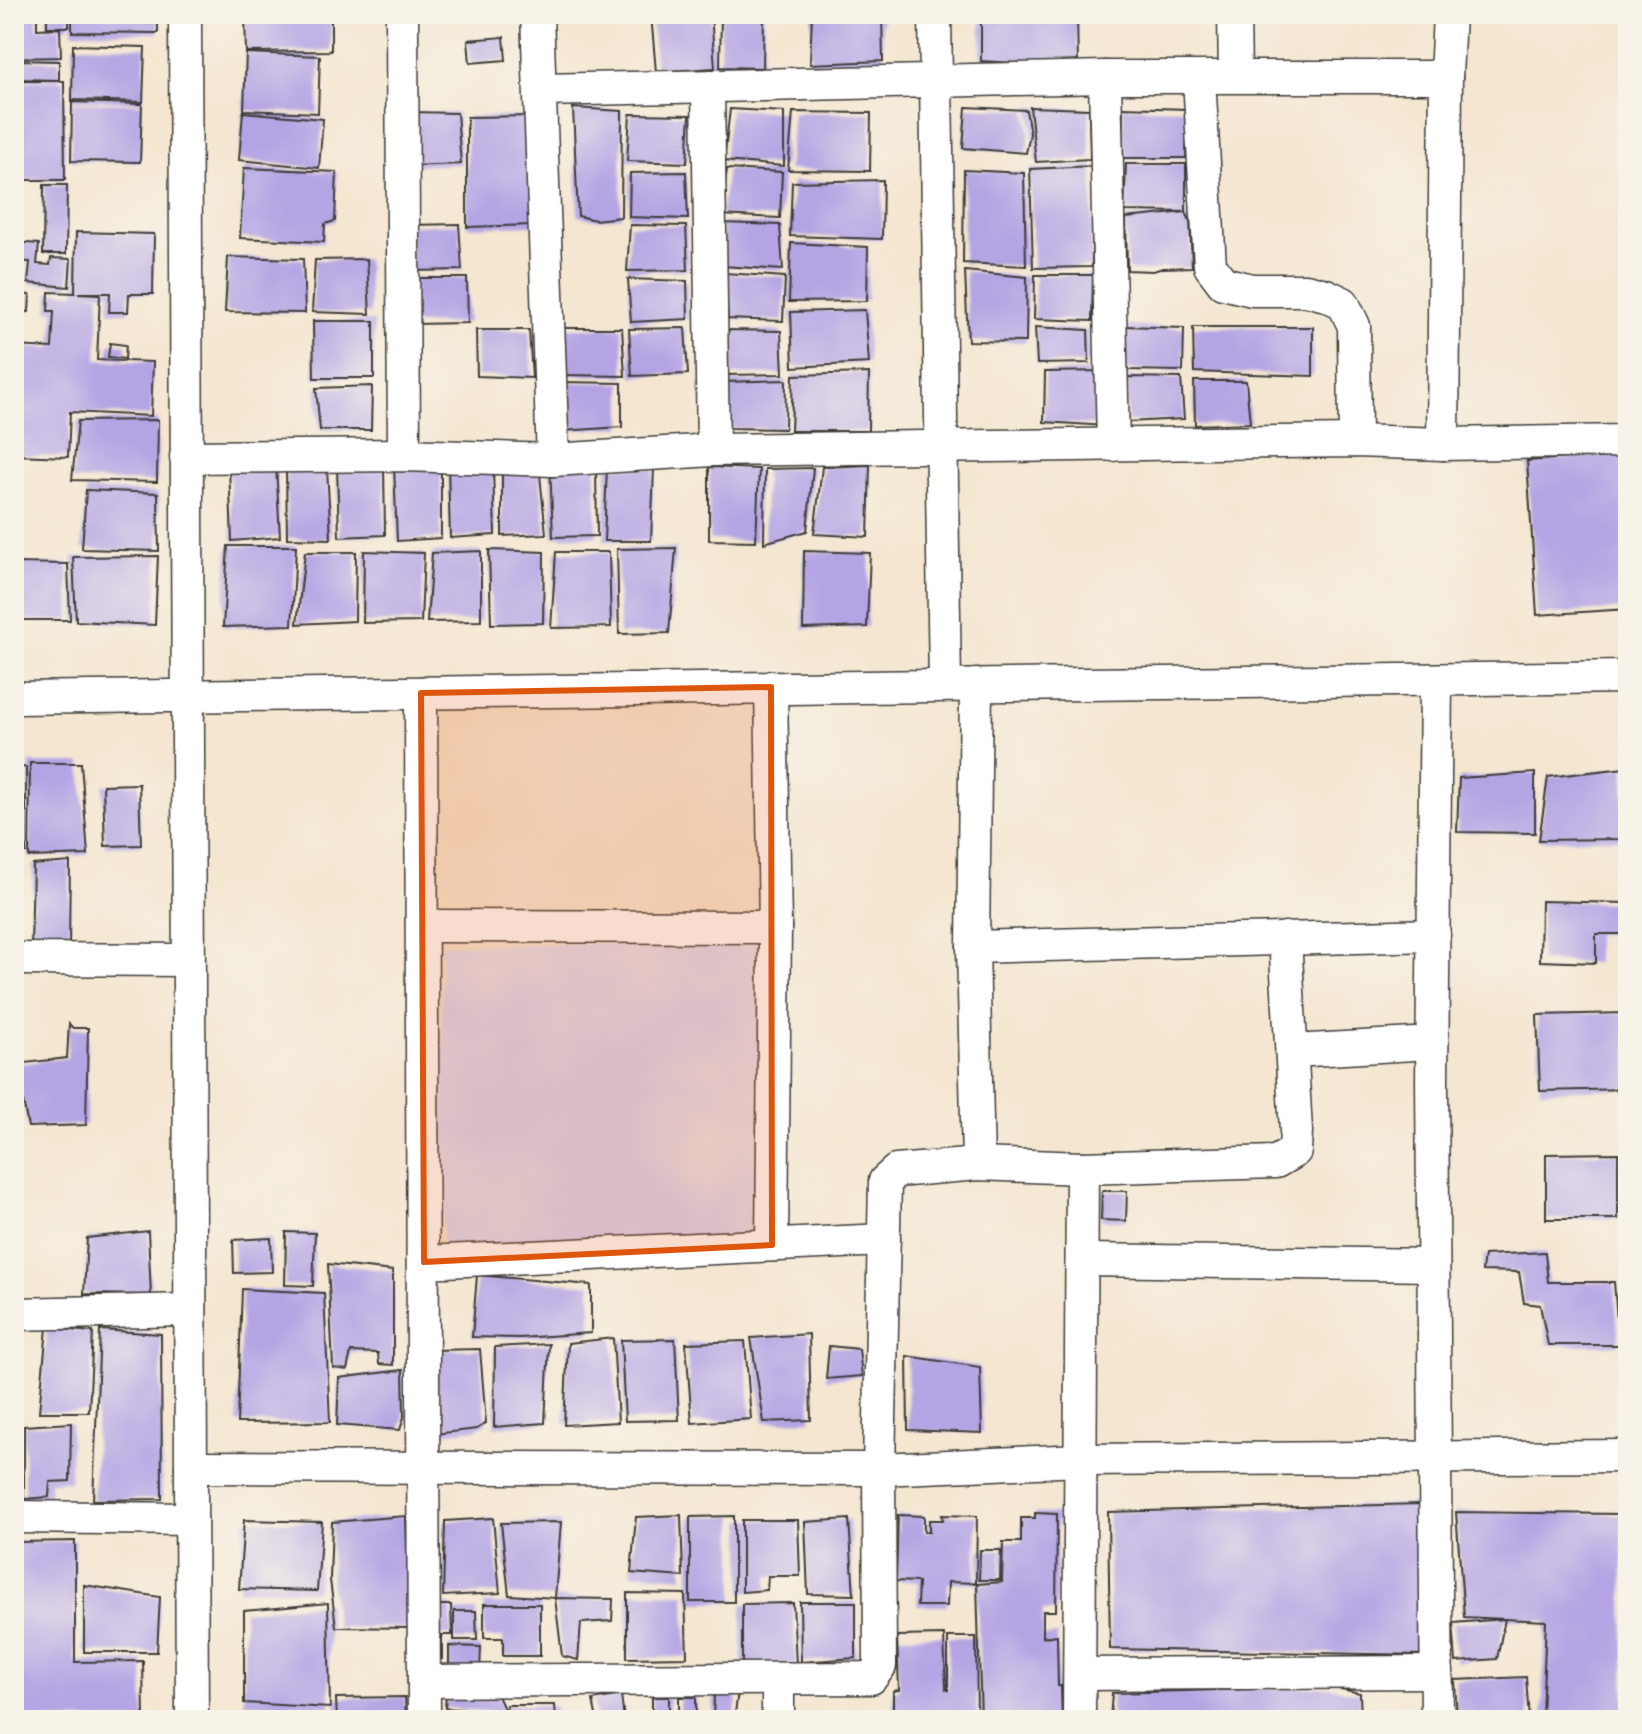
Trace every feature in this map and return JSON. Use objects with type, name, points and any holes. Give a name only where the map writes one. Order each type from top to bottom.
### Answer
[{"type":"street","points":[[185,14],[192,1720]]},
{"type":"street","points":[[402,14],[404,455]]},
{"type":"street","points":[[537,14],[553,460]]},
{"type":"street","points":[[935,14],[940,448],[960,685],[973,947],[978,1164]]},
{"type":"street","points":[[1234,14],[1235,75]]},
{"type":"street","points":[[1443,444],[1449,14]]},
{"type":"street","points":[[542,90],[1235,75],[1446,77]]},
{"type":"street","points":[[1105,77],[1113,445]]},
{"type":"street","points":[[1199,78],[1210,266],[1223,283],[1252,290],[1306,290],[1343,303],[1354,326],[1355,441]]},
{"type":"street","points":[[708,87],[713,450]]},
{"type":"street","points":[[186,457],[404,455],[553,460],[713,450],[1355,441],[1443,444],[1628,441]]},
{"type":"street","points":[[14,698],[1628,677]]},
{"type":"street","points":[[1436,680],[1432,1043],[1437,1720]]},
{"type":"street","points":[[771,687],[775,927],[772,1245]]},
{"type":"street","points":[[421,693],[424,1720]]},
{"type":"street","points":[[422,926],[775,927]]},
{"type":"street","points":[[973,947],[1434,935]]},
{"type":"street","points":[[424,1681],[871,1678],[880,1666],[879,1469],[885,1181],[896,1171],[978,1164],[1082,1168],[1276,1162],[1295,1151],[1285,938]]},
{"type":"street","points":[[14,959],[188,960]]},
{"type":"street","points":[[1292,1051],[1432,1043]]},
{"type":"street","points":[[1079,1720],[1082,1168]]},
{"type":"street","points":[[424,1262],[884,1240]]},
{"type":"street","points":[[1083,1260],[1433,1265]]},
{"type":"street","points":[[14,1314],[190,1310]]},
{"type":"street","points":[[191,1467],[879,1469],[1081,1460],[1628,1456]]},
{"type":"street","points":[[14,1517],[191,1519]]},
{"type":"street","points":[[1080,1674],[1437,1672]]},
{"type":"street","points":[[778,1679],[778,1720]]},
{"type":"highlighted area","points":[[771,687],[772,1245],[424,1262],[421,693]]},
{"type":"shaded area","points":[[768,942],[761,1238],[443,1248],[441,945]]},
{"type":"building","points":[[14,14],[37,14],[37,29],[60,28],[61,57],[14,58]]},
{"type":"building","points":[[47,14],[69,14],[69,27],[47,27]]},
{"type":"building","points":[[72,14],[158,14],[158,33],[72,32]]},
{"type":"building","points":[[245,14],[331,14],[331,51],[246,52]]},
{"type":"building","points":[[651,14],[711,14],[715,68],[656,72]]},
{"type":"building","points":[[721,14],[764,14],[763,68],[720,67]]},
{"type":"building","points":[[812,14],[882,14],[883,61],[810,64]]},
{"type":"building","points":[[981,14],[1077,14],[1078,67],[981,61]]},
{"type":"building","points":[[504,37],[506,60],[470,63],[468,40]]},
{"type":"building","points":[[73,45],[145,47],[143,102],[72,100]]},
{"type":"building","points":[[246,53],[320,56],[318,113],[244,110]]},
{"type":"building","points":[[14,60],[59,61],[59,80],[14,79]]},
{"type":"building","points":[[14,81],[64,81],[65,180],[14,180]]},
{"type":"building","points":[[72,102],[142,104],[140,162],[71,161]]},
{"type":"building","points":[[966,107],[1026,110],[1030,134],[1026,153],[963,148]]},
{"type":"building","points":[[1030,107],[1089,109],[1090,159],[1036,162]]},
{"type":"building","points":[[1123,107],[1187,109],[1186,158],[1122,158]]},
{"type":"building","points":[[573,108],[622,111],[621,217],[595,220],[578,216]]},
{"type":"building","points":[[730,109],[784,112],[784,166],[724,161]]},
{"type":"building","points":[[243,112],[323,119],[319,168],[239,160]]},
{"type":"building","points":[[409,112],[457,113],[461,164],[410,166]]},
{"type":"building","points":[[793,112],[871,113],[870,171],[788,170]]},
{"type":"building","points":[[630,114],[690,115],[687,163],[627,161]]},
{"type":"building","points":[[534,116],[536,225],[467,227],[467,117]]},
{"type":"building","points":[[1126,164],[1186,164],[1186,212],[1124,211]]},
{"type":"building","points":[[1093,166],[1092,267],[1033,268],[1030,169]]},
{"type":"building","points":[[244,168],[337,172],[335,221],[325,224],[324,242],[240,238]]},
{"type":"building","points":[[727,169],[782,172],[780,218],[721,215]]},
{"type":"building","points":[[964,170],[1024,173],[1026,266],[963,263]]},
{"type":"building","points":[[686,172],[688,219],[629,217],[630,173]]},
{"type":"building","points":[[883,180],[882,239],[790,236],[792,182]]},
{"type":"building","points":[[44,185],[67,185],[66,254],[43,254]]},
{"type":"building","points":[[1186,212],[1190,221],[1192,267],[1127,270],[1126,218]]},
{"type":"building","points":[[722,223],[780,225],[783,270],[722,266]]},
{"type":"building","points":[[459,224],[462,270],[411,271],[409,225]]},
{"type":"building","points":[[630,225],[686,226],[688,270],[627,271]]},
{"type":"building","points":[[76,232],[154,234],[153,294],[129,294],[128,312],[109,312],[110,293],[78,293],[100,294],[97,360],[153,362],[151,416],[70,412],[68,457],[14,455],[14,346],[52,348],[54,311],[48,311],[49,292],[75,293]]},
{"type":"building","points":[[14,242],[39,244],[37,264],[50,265],[51,258],[71,259],[69,287],[28,283],[30,262],[14,261]]},
{"type":"building","points":[[791,243],[868,247],[867,301],[789,302]]},
{"type":"building","points":[[228,257],[303,259],[305,313],[225,312]]},
{"type":"building","points":[[367,259],[370,314],[312,312],[315,260]]},
{"type":"building","points":[[965,271],[1027,277],[1026,342],[968,341]]},
{"type":"building","points":[[725,273],[785,277],[783,321],[728,319]]},
{"type":"building","points":[[1035,275],[1093,275],[1092,321],[1034,319]]},
{"type":"building","points":[[411,278],[467,278],[468,323],[413,324]]},
{"type":"building","points":[[628,279],[687,281],[688,319],[631,322]]},
{"type":"building","points":[[14,294],[30,295],[29,312],[14,311]]},
{"type":"building","points":[[865,310],[869,363],[793,367],[791,312]]},
{"type":"building","points":[[313,321],[374,321],[374,378],[314,378]]},
{"type":"building","points":[[1124,326],[1184,328],[1183,371],[1126,370]]},
{"type":"building","points":[[1035,327],[1088,330],[1089,363],[1037,364]]},
{"type":"building","points":[[1193,327],[1313,327],[1313,376],[1194,372]]},
{"type":"building","points":[[564,328],[622,328],[625,376],[563,375]]},
{"type":"building","points":[[685,328],[688,374],[632,376],[629,329]]},
{"type":"building","points":[[476,330],[529,330],[532,378],[477,376]]},
{"type":"building","points":[[723,330],[781,331],[783,374],[723,375]]},
{"type":"building","points":[[110,343],[126,345],[125,359],[108,357]]},
{"type":"building","points":[[1106,371],[1107,426],[1044,422],[1045,372]]},
{"type":"building","points":[[869,373],[868,431],[791,431],[793,375]]},
{"type":"building","points":[[1127,377],[1181,378],[1184,419],[1127,422]]},
{"type":"building","points":[[786,380],[785,429],[724,428],[724,382]]},
{"type":"building","points":[[1194,381],[1246,381],[1250,423],[1195,425]]},
{"type":"building","points":[[561,382],[622,383],[622,427],[562,431]]},
{"type":"building","points":[[372,386],[371,430],[320,430],[316,388]]},
{"type":"building","points":[[158,420],[157,482],[72,480],[78,421]]},
{"type":"building","points":[[1622,454],[1628,609],[1537,615],[1527,461]]},
{"type":"building","points":[[550,464],[596,466],[597,536],[553,537]]},
{"type":"building","points":[[276,465],[280,537],[232,541],[229,467]]},
{"type":"building","points":[[384,465],[385,535],[339,537],[337,467]]},
{"type":"building","points":[[448,465],[493,466],[495,535],[450,538]]},
{"type":"building","points":[[502,465],[539,465],[546,534],[502,536]]},
{"type":"building","points":[[870,465],[868,537],[814,534],[822,467]]},
{"type":"building","points":[[394,466],[441,466],[441,538],[397,541]]},
{"type":"building","points":[[607,466],[654,469],[651,541],[604,541]]},
{"type":"building","points":[[709,467],[759,469],[756,541],[709,540]]},
{"type":"building","points":[[286,468],[327,468],[331,539],[287,538]]},
{"type":"building","points":[[813,468],[807,531],[764,543],[765,469]]},
{"type":"building","points":[[86,490],[158,493],[159,551],[82,549]]},
{"type":"building","points":[[228,546],[296,546],[292,625],[223,627]]},
{"type":"building","points":[[676,548],[669,633],[619,634],[617,549]]},
{"type":"building","points":[[489,550],[544,552],[543,623],[491,624]]},
{"type":"building","points":[[364,551],[424,553],[421,622],[363,623]]},
{"type":"building","points":[[481,551],[481,621],[427,622],[432,553]]},
{"type":"building","points":[[804,551],[870,553],[867,627],[803,629]]},
{"type":"building","points":[[305,552],[356,552],[355,621],[297,624]]},
{"type":"building","points":[[556,552],[609,552],[611,627],[551,628]]},
{"type":"building","points":[[158,556],[155,625],[76,621],[73,557]]},
{"type":"building","points":[[14,563],[68,564],[70,620],[14,620]]},
{"type":"building","points":[[30,763],[81,763],[88,855],[29,857]]},
{"type":"building","points":[[26,767],[26,853],[14,853],[14,768]]},
{"type":"building","points":[[1625,768],[1623,839],[1539,840],[1548,777]]},
{"type":"building","points":[[1535,773],[1535,833],[1457,832],[1459,778]]},
{"type":"building","points":[[139,784],[141,845],[105,846],[103,785]]},
{"type":"building","points":[[70,862],[69,948],[31,948],[33,865]]},
{"type":"building","points":[[1541,901],[1626,903],[1625,934],[1596,934],[1596,963],[1540,961]]},
{"type":"building","points":[[1627,1013],[1628,1089],[1540,1091],[1537,1015]]},
{"type":"building","points":[[69,1024],[73,1028],[88,1028],[86,1125],[28,1127],[16,1064],[67,1058]]},
{"type":"building","points":[[1618,1153],[1618,1219],[1546,1219],[1546,1154]]},
{"type":"building","points":[[1102,1191],[1127,1191],[1126,1221],[1101,1220]]},
{"type":"building","points":[[148,1231],[151,1295],[84,1294],[87,1238]]},
{"type":"building","points":[[286,1232],[315,1233],[313,1286],[285,1285]]},
{"type":"building","points":[[271,1238],[272,1272],[234,1273],[233,1240]]},
{"type":"building","points":[[1545,1252],[1548,1282],[1614,1282],[1619,1345],[1548,1345],[1540,1305],[1524,1303],[1519,1272],[1482,1271],[1484,1255]]},
{"type":"building","points":[[328,1264],[393,1271],[393,1365],[379,1364],[378,1353],[351,1352],[347,1370],[333,1368]]},
{"type":"building","points":[[477,1275],[591,1285],[591,1333],[520,1338],[472,1337]]},
{"type":"building","points":[[242,1289],[324,1293],[330,1422],[237,1423]]},
{"type":"building","points":[[47,1328],[93,1332],[89,1412],[39,1412]]},
{"type":"building","points":[[100,1330],[161,1334],[162,1499],[93,1500]]},
{"type":"building","points":[[809,1334],[811,1420],[764,1422],[751,1338]]},
{"type":"building","points":[[613,1338],[618,1422],[564,1425],[568,1343]]},
{"type":"building","points":[[675,1339],[679,1420],[625,1421],[621,1340]]},
{"type":"building","points":[[745,1341],[751,1419],[692,1423],[686,1343]]},
{"type":"building","points":[[549,1344],[545,1423],[494,1427],[495,1347]]},
{"type":"building","points":[[829,1346],[859,1349],[862,1376],[826,1379]]},
{"type":"building","points":[[480,1349],[486,1423],[477,1429],[435,1434],[432,1350]]},
{"type":"building","points":[[907,1356],[980,1367],[982,1433],[908,1430]]},
{"type":"building","points":[[403,1370],[404,1417],[400,1430],[337,1425],[339,1378]]},
{"type":"building","points":[[71,1423],[70,1481],[50,1482],[49,1497],[24,1499],[24,1426]]},
{"type":"building","points":[[1422,1504],[1422,1655],[1110,1649],[1108,1512]]},
{"type":"building","points":[[1456,1512],[1622,1514],[1625,1719],[1542,1716],[1546,1621],[1464,1617]]},
{"type":"building","points":[[1035,1513],[1057,1514],[1056,1611],[1043,1611],[1043,1637],[1057,1635],[1062,1720],[981,1720],[977,1584],[1002,1582],[1003,1542],[1021,1542],[1021,1518],[1035,1518]]},
{"type":"building","points":[[681,1515],[683,1577],[631,1573],[636,1517]]},
{"type":"building","points":[[898,1515],[924,1516],[924,1532],[929,1532],[929,1520],[943,1520],[942,1515],[977,1516],[976,1583],[948,1582],[947,1606],[917,1606],[918,1582],[896,1581]]},
{"type":"building","points":[[406,1516],[409,1628],[336,1627],[330,1580],[332,1522]]},
{"type":"building","points":[[734,1516],[734,1602],[690,1602],[690,1517]]},
{"type":"building","points":[[493,1518],[500,1593],[443,1596],[445,1521]]},
{"type":"building","points":[[849,1519],[854,1595],[808,1594],[805,1522]]},
{"type":"building","points":[[244,1520],[322,1522],[317,1591],[239,1589]]},
{"type":"building","points":[[742,1520],[798,1520],[800,1576],[768,1576],[767,1590],[742,1592]]},
{"type":"building","points":[[561,1522],[555,1598],[509,1595],[501,1523]]},
{"type":"building","points":[[75,1541],[75,1662],[143,1661],[144,1720],[14,1720],[14,1542]]},
{"type":"building","points":[[980,1550],[1001,1550],[1000,1580],[979,1580]]},
{"type":"building","points":[[84,1585],[160,1597],[157,1652],[84,1652]]},
{"type":"building","points":[[627,1593],[685,1594],[687,1657],[627,1658]]},
{"type":"building","points":[[555,1598],[613,1599],[612,1621],[581,1623],[578,1660],[562,1656]]},
{"type":"building","points":[[800,1602],[856,1602],[856,1658],[801,1662]]},
{"type":"building","points":[[328,1603],[330,1708],[244,1703],[244,1611]]},
{"type":"building","points":[[793,1603],[796,1665],[742,1663],[742,1604]]},
{"type":"building","points":[[484,1604],[540,1604],[540,1656],[503,1656],[503,1638],[484,1638]]},
{"type":"building","points":[[428,1605],[451,1605],[452,1635],[442,1635],[442,1659],[430,1659]]},
{"type":"building","points":[[454,1611],[476,1611],[477,1640],[454,1640]]},
{"type":"building","points":[[1505,1619],[1497,1659],[1456,1662],[1453,1623]]},
{"type":"building","points":[[944,1635],[948,1690],[948,1637],[976,1637],[977,1720],[893,1720],[893,1691],[899,1690],[897,1636]]},
{"type":"building","points":[[449,1646],[481,1647],[480,1671],[449,1670]]},
{"type":"building","points":[[1526,1677],[1529,1720],[1457,1720],[1455,1680]]},
{"type":"building","points":[[1331,1687],[1360,1693],[1361,1720],[1110,1720],[1112,1693]]},
{"type":"building","points":[[738,1692],[734,1720],[713,1720],[714,1695]]},
{"type":"building","points":[[446,1695],[498,1696],[506,1713],[445,1708]]},
{"type":"building","points":[[621,1695],[624,1720],[597,1720],[593,1700]]},
{"type":"building","points":[[405,1697],[406,1720],[337,1720],[336,1698]]},
{"type":"building","points":[[652,1697],[669,1697],[669,1720],[652,1720]]},
{"type":"building","points":[[679,1697],[696,1697],[696,1720],[679,1720]]},
{"type":"building","points":[[507,1705],[555,1705],[556,1720],[505,1720]]}]
